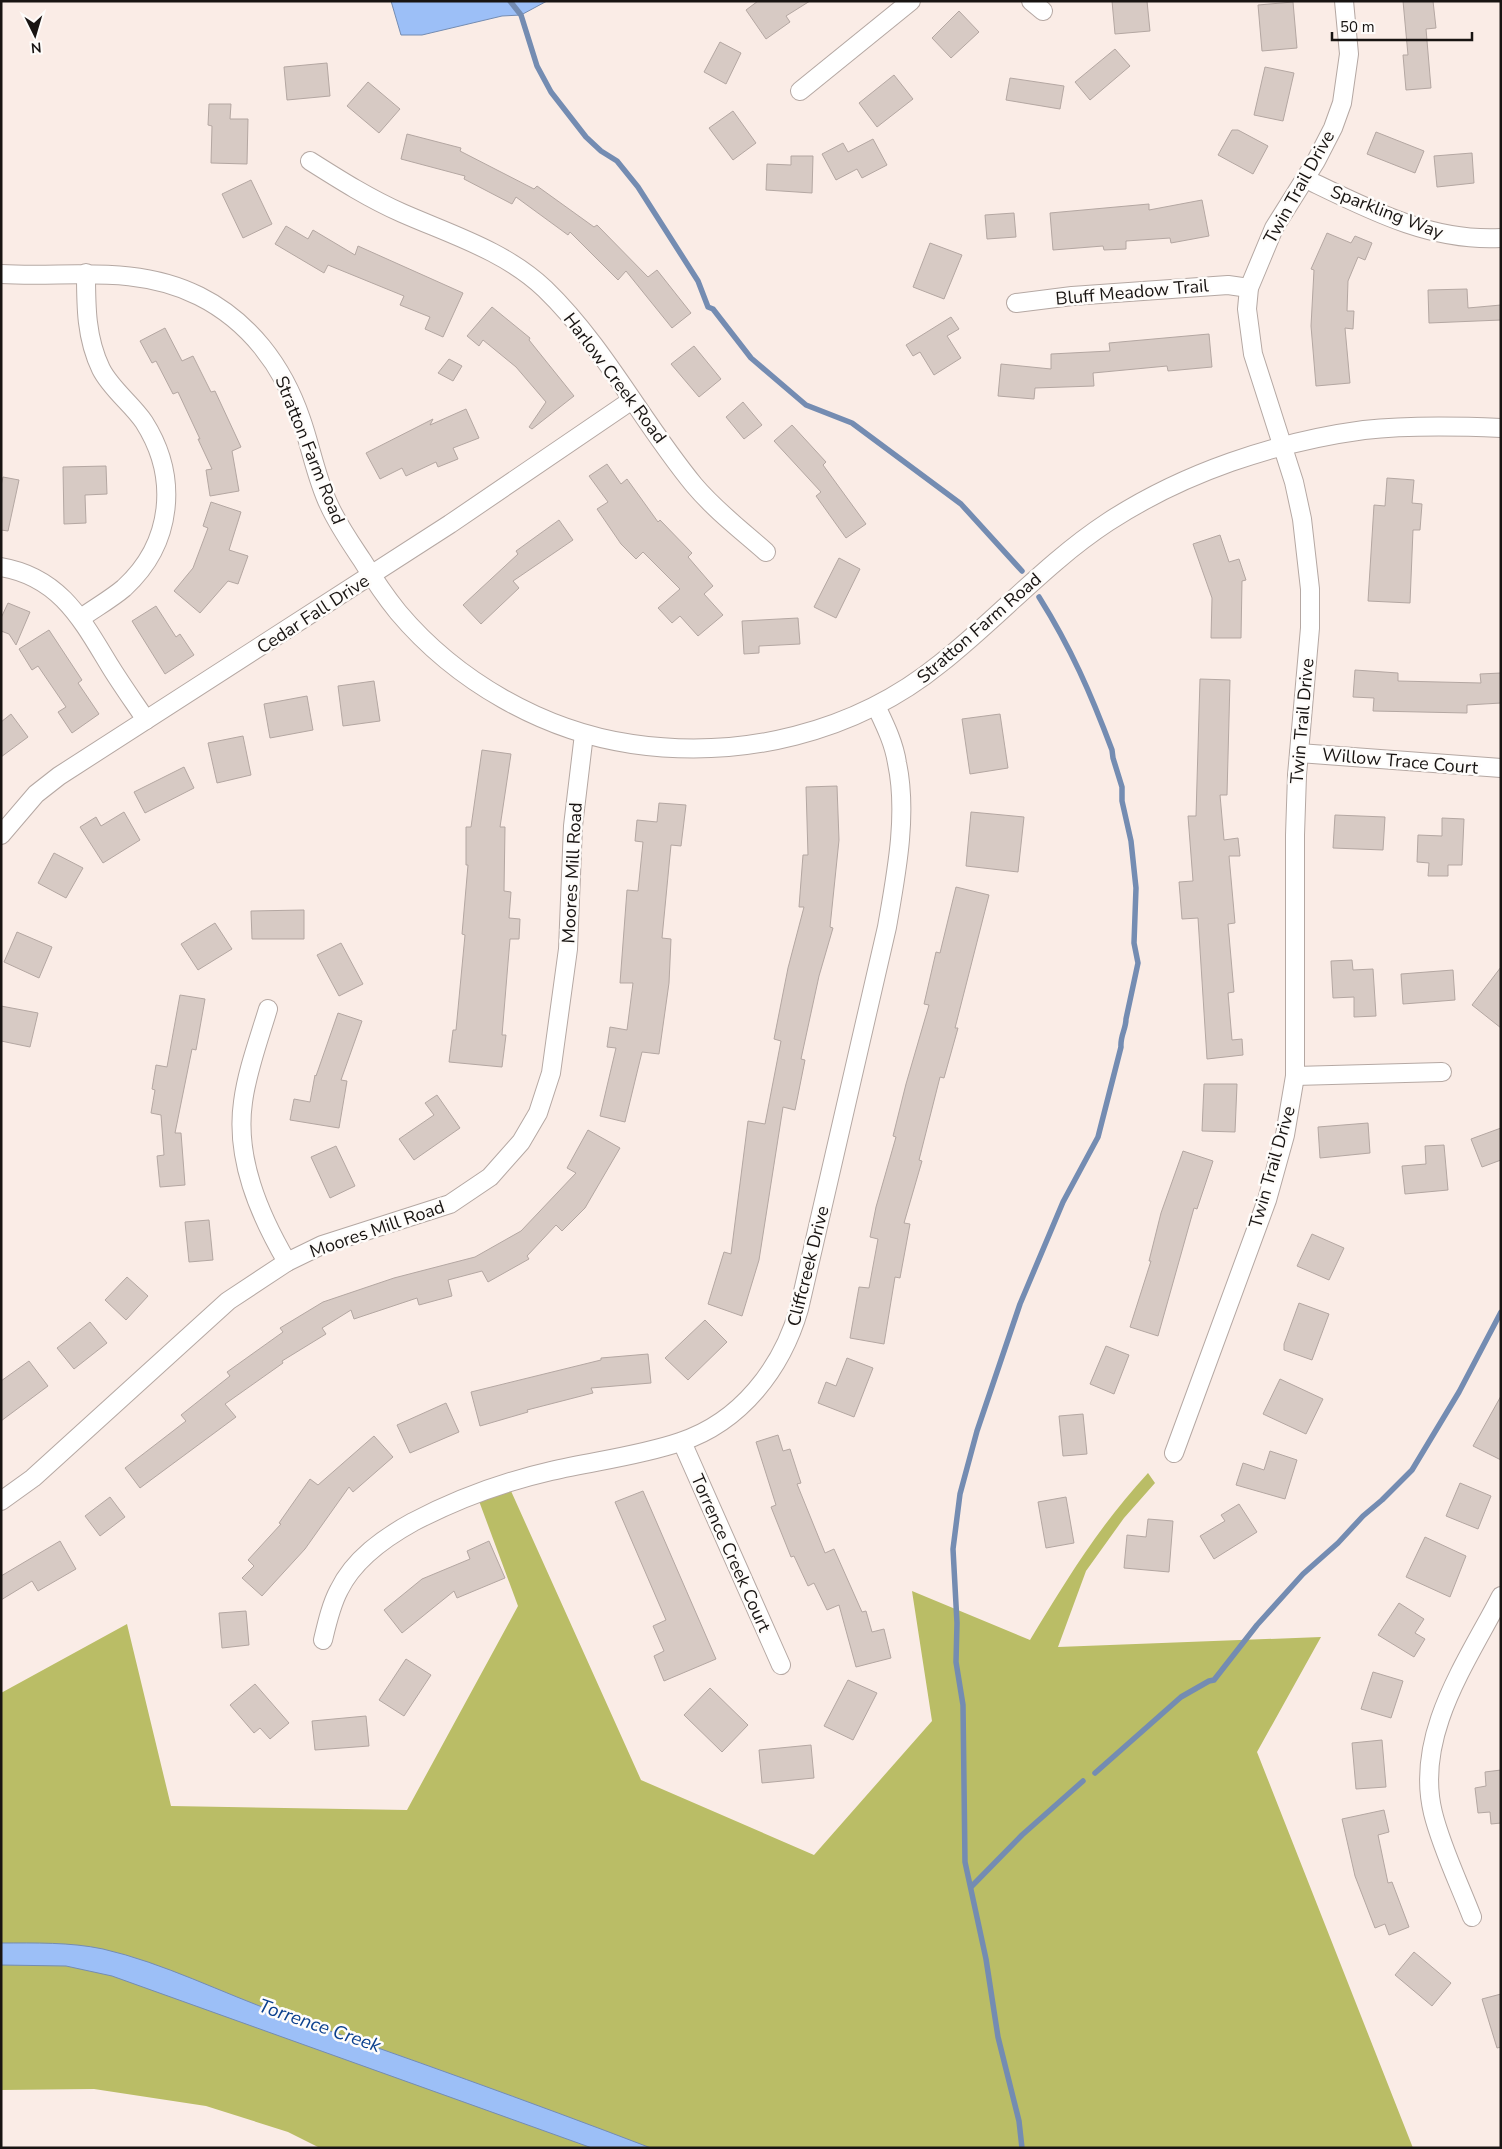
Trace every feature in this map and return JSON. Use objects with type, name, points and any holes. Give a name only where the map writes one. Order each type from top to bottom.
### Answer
[{"type":"street","points":[[800,91],[911,1]]},
{"type":"street","name":"Twin Trail Drive","points":[[1174,1453],[1267,1200],[1285,1135],[1296,1076],[1295,835],[1299,753],[1310,628],[1310,590],[1302,519],[1294,482],[1253,354],[1247,309],[1249,288],[1274,228],[1306,179],[1333,128],[1342,103],[1349,54],[1344,1]]},
{"type":"street","name":"Harlow Creek Road","points":[[310,161],[363,194],[401,213],[490,250],[544,288],[580,327],[694,484],[718,510],[766,552]]},
{"type":"street","name":"Sparkling Way","points":[[1306,179],[1345,198],[1422,229],[1452,237],[1478,240],[1501,238]]},
{"type":"street","points":[[81,618],[124,588],[153,552],[159,541],[166,495],[163,465],[144,421],[102,371],[95,354],[88,332],[86,273]]},
{"type":"street","name":"Stratton Farm Road","points":[[1,274],[117,273],[173,285],[219,307],[254,337],[270,355],[288,386],[300,416],[328,503],[342,531],[401,615],[425,640],[474,681],[527,711],[584,734],[627,744],[663,748],[712,748],[754,744],[807,734],[845,721],[876,706],[910,686],[942,663],[1062,556],[1107,523],[1182,482],[1213,469],[1283,447],[1366,430],[1411,426],[1501,428]]},
{"type":"street","name":"Bluff Meadow Trail","points":[[1016,303],[1072,296],[1228,285],[1249,288]]},
{"type":"street","name":"Cedar Fall Drive","points":[[1,835],[16,816],[44,788],[146,720],[372,576],[632,400]]},
{"type":"street","points":[[1,567],[36,578],[67,601],[81,618],[146,720]]},
{"type":"street","name":"Cliffcreek Drive","points":[[323,1640],[332,1605],[339,1588],[358,1562],[398,1531],[435,1510],[516,1480],[682,1442],[710,1428],[750,1398],[776,1365],[793,1329],[799,1309],[887,926],[897,866],[901,794],[898,763],[888,731],[876,706]]},
{"type":"street","name":"Moores Mill Road","points":[[1,1501],[33,1478],[228,1301],[287,1262],[322,1245],[450,1204],[490,1177],[503,1165],[525,1135],[540,1105],[551,1072],[568,949],[573,826],[584,734]]},
{"type":"street","name":"Willow Trace Court","points":[[1299,753],[1501,768]]},
{"type":"street","points":[[268,1009],[244,1093],[241,1131],[242,1149],[250,1182],[275,1242],[287,1262]]},
{"type":"street","points":[[1296,1076],[1442,1072]]},
{"type":"street","name":"Torrence Creek Court","points":[[682,1442],[781,1664]]},
{"type":"street","points":[[1472,1917],[1433,1812],[1429,1792],[1430,1759],[1434,1731],[1501,1596]]},
{"type":"green space","points":[[1148,1473],[1155,1483],[1124,1518],[1086,1571],[1058,1647],[1321,1637],[1257,1752],[1413,2148],[320,2148],[288,2132],[206,2106],[94,2089],[1,2090],[1,1693],[127,1624],[171,1806],[407,1810],[518,1606],[479,1501],[511,1491],[641,1780],[814,1855],[932,1721],[912,1591],[1030,1640],[1099,1533]]},
{"type":"water","points":[[391,1],[547,1],[521,15],[502,16],[422,35],[401,35]]},
{"type":"water","points":[[1,1943],[78,1945],[126,1955],[171,1970],[259,2006],[466,2079],[651,2148],[592,2148],[112,1976],[66,1966],[1,1965]]},
{"type":"building","points":[[758,1],[810,1],[786,16],[790,22],[766,39],[746,10]]},
{"type":"building","points":[[1112,1],[1147,1],[1150,31],[1115,34]]},
{"type":"building","points":[[1403,1],[1433,1],[1436,28],[1426,29],[1431,88],[1406,90],[1403,55],[1408,55]]},
{"type":"building","points":[[1293,2],[1297,48],[1262,51],[1258,5]]},
{"type":"building","points":[[959,11],[979,32],[951,58],[932,38]]},
{"type":"building","points":[[720,42],[741,53],[726,84],[704,72]]},
{"type":"building","points":[[1115,49],[1130,66],[1090,100],[1075,82]]},
{"type":"building","points":[[327,63],[330,96],[287,100],[284,67]]},
{"type":"building","points":[[1265,67],[1294,73],[1283,121],[1254,115]]},
{"type":"building","points":[[894,75],[913,99],[877,127],[859,103]]},
{"type":"building","points":[[1010,78],[1064,86],[1060,109],[1006,100]]},
{"type":"building","points":[[368,82],[400,109],[379,133],[347,106]]},
{"type":"building","points":[[209,104],[231,104],[230,119],[248,119],[247,164],[211,163],[212,126],[208,125]]},
{"type":"building","points":[[733,111],[756,143],[733,160],[709,128]]},
{"type":"building","points":[[1232,130],[1238,130],[1268,146],[1253,174],[1218,155]]},
{"type":"building","points":[[1376,132],[1424,151],[1415,173],[1367,154]]},
{"type":"building","points":[[407,134],[461,148],[460,151],[534,189],[537,186],[594,227],[597,225],[648,277],[657,270],[691,313],[672,328],[626,271],[618,280],[570,232],[568,235],[516,197],[512,204],[464,179],[465,176],[401,159]]},
{"type":"building","points":[[873,139],[887,165],[862,178],[857,169],[836,180],[822,154],[843,143],[848,152]]},
{"type":"building","points":[[1472,153],[1474,183],[1437,187],[1434,156]]},
{"type":"building","points":[[791,156],[813,156],[812,193],[766,190],[767,164],[791,165]]},
{"type":"building","points":[[251,180],[272,224],[243,238],[222,194]]},
{"type":"building","points":[[1202,200],[1209,236],[1171,243],[1170,238],[1126,241],[1126,249],[1104,250],[1103,246],[1053,250],[1050,213],[1149,204],[1149,210]]},
{"type":"building","points":[[1014,213],[1016,237],[987,239],[985,215]]},
{"type":"building","points":[[286,226],[308,239],[313,230],[355,255],[358,246],[463,293],[443,337],[425,329],[430,317],[400,305],[404,296],[328,265],[324,273],[275,244]]},
{"type":"building","points":[[1327,233],[1351,243],[1355,236],[1372,243],[1365,260],[1358,257],[1348,281],[1347,311],[1354,311],[1353,329],[1345,328],[1350,383],[1316,386],[1311,326],[1314,270],[1311,269]]},
{"type":"building","points":[[930,243],[962,255],[944,299],[913,287]]},
{"type":"building","points":[[1467,289],[1468,308],[1501,305],[1501,320],[1429,323],[1428,290]]},
{"type":"building","points":[[492,307],[530,338],[529,340],[574,396],[532,429],[529,427],[546,402],[516,367],[483,340],[479,346],[467,336]]},
{"type":"building","points":[[951,317],[959,329],[947,336],[961,358],[934,375],[920,352],[913,356],[906,345]]},
{"type":"building","points":[[165,328],[182,361],[193,356],[211,392],[215,391],[241,447],[232,451],[239,491],[210,496],[206,470],[212,469],[198,439],[200,439],[178,392],[173,394],[156,361],[152,363],[140,341]]},
{"type":"building","points":[[1209,334],[1212,367],[1168,371],[1167,366],[1093,373],[1094,386],[1035,388],[1034,399],[998,396],[1001,364],[1051,369],[1051,354],[1110,351],[1109,343]]},
{"type":"building","points":[[694,346],[721,379],[699,397],[671,364]]},
{"type":"building","points":[[449,359],[462,366],[453,381],[438,373]]},
{"type":"building","points":[[743,402],[762,425],[744,439],[726,417]]},
{"type":"building","points":[[466,409],[479,438],[453,448],[458,459],[438,467],[436,462],[406,476],[402,468],[380,479],[366,453],[433,419],[430,425]]},
{"type":"building","points":[[792,425],[826,462],[823,465],[866,524],[846,538],[816,496],[821,492],[774,441]]},
{"type":"building","points":[[607,464],[621,484],[627,479],[658,522],[660,520],[692,553],[688,557],[713,586],[704,594],[723,615],[698,636],[680,616],[672,623],[658,608],[680,589],[643,552],[636,559],[621,544],[597,509],[608,502],[589,476]]},
{"type":"building","points":[[106,466],[107,494],[85,495],[86,523],[64,524],[63,467]]},
{"type":"building","points":[[3,477],[19,480],[8,531],[1,530],[1,486]]},
{"type":"building","points":[[1387,478],[1414,480],[1412,503],[1422,504],[1420,530],[1413,530],[1410,603],[1368,601],[1374,505],[1385,506]]},
{"type":"building","points":[[211,502],[241,512],[229,550],[248,556],[238,584],[228,581],[200,613],[174,591],[193,568],[208,528],[203,526]]},
{"type":"building","points":[[559,520],[573,540],[513,581],[519,588],[481,624],[463,605],[518,554],[516,551]]},
{"type":"building","points":[[1220,535],[1229,562],[1239,559],[1246,580],[1242,581],[1241,638],[1211,638],[1212,598],[1193,544]]},
{"type":"building","points":[[839,558],[860,569],[836,618],[814,607]]},
{"type":"building","points":[[8,603],[30,612],[16,645],[9,634],[1,631],[1,618]]},
{"type":"building","points":[[156,606],[176,637],[180,634],[194,655],[165,674],[132,621]]},
{"type":"building","points":[[798,618],[800,644],[759,646],[759,653],[744,654],[742,621]]},
{"type":"building","points":[[49,630],[82,680],[78,683],[99,714],[72,733],[58,712],[66,707],[38,666],[32,670],[19,649]]},
{"type":"building","points":[[1355,670],[1398,673],[1398,681],[1481,683],[1480,674],[1501,673],[1501,703],[1467,705],[1467,713],[1373,711],[1374,698],[1353,697]]},
{"type":"building","points":[[1200,679],[1230,680],[1227,795],[1220,795],[1224,840],[1238,838],[1240,856],[1229,856],[1235,923],[1228,924],[1234,992],[1228,993],[1232,1040],[1242,1039],[1243,1055],[1207,1059],[1198,918],[1182,919],[1179,882],[1193,881],[1188,816],[1196,816]]},
{"type":"building","points":[[374,681],[380,721],[343,726],[338,686]]},
{"type":"building","points":[[307,696],[313,730],[270,738],[264,704]]},
{"type":"building","points":[[11,714],[28,737],[1,757],[1,722]]},
{"type":"building","points":[[1000,714],[1008,768],[970,774],[962,719]]},
{"type":"building","points":[[243,736],[251,775],[217,783],[208,743]]},
{"type":"building","points":[[482,750],[511,754],[500,827],[505,827],[504,891],[511,892],[509,918],[520,919],[519,939],[510,939],[502,1035],[506,1035],[502,1067],[449,1062],[453,1030],[456,1030],[465,935],[462,934],[468,865],[466,865],[466,827],[471,827]]},
{"type":"building","points":[[184,767],[194,788],[145,813],[134,792]]},
{"type":"building","points":[[837,786],[839,840],[830,927],[833,928],[819,976],[801,1059],[805,1060],[795,1110],[783,1107],[759,1260],[742,1316],[708,1304],[724,1252],[731,1254],[748,1121],[765,1124],[781,1041],[774,1039],[788,968],[804,907],[799,907],[803,855],[808,855],[806,787]]},
{"type":"building","points":[[659,803],[686,805],[681,846],[671,845],[662,938],[671,939],[669,983],[659,1054],[642,1052],[625,1122],[600,1116],[616,1048],[607,1047],[610,1027],[627,1030],[633,983],[620,983],[627,890],[638,891],[643,842],[635,841],[637,820],[657,822]]},
{"type":"building","points":[[124,812],[140,840],[103,863],[80,827],[96,817],[101,826]]},
{"type":"building","points":[[971,812],[1024,817],[1018,872],[966,866]]},
{"type":"building","points":[[1335,815],[1385,817],[1383,850],[1333,848]]},
{"type":"building","points":[[1442,818],[1464,819],[1462,865],[1448,865],[1448,876],[1428,876],[1429,863],[1417,862],[1418,835],[1442,836]]},
{"type":"building","points":[[54,853],[83,868],[66,898],[38,883]]},
{"type":"building","points":[[956,887],[989,895],[955,1028],[958,1028],[944,1078],[940,1077],[919,1160],[922,1161],[904,1223],[910,1224],[900,1278],[895,1277],[884,1344],[850,1338],[859,1287],[869,1288],[878,1239],[870,1237],[876,1207],[896,1137],[893,1136],[906,1084],[929,1005],[924,1004],[936,952],[940,953]]},
{"type":"building","points":[[304,910],[304,939],[252,939],[251,911]]},
{"type":"building","points":[[215,923],[232,949],[198,970],[181,944]]},
{"type":"building","points":[[17,932],[52,947],[39,978],[4,962]]},
{"type":"building","points":[[341,943],[363,984],[339,996],[317,955]]},
{"type":"building","points":[[1352,960],[1353,970],[1373,969],[1376,1016],[1354,1017],[1354,997],[1333,998],[1331,961]]},
{"type":"building","points":[[1501,967],[1501,1028],[1472,1005]]},
{"type":"building","points":[[1453,970],[1455,1000],[1403,1004],[1401,974]]},
{"type":"building","points":[[180,995],[205,999],[196,1050],[192,1049],[175,1133],[181,1133],[185,1185],[160,1187],[157,1156],[164,1155],[161,1115],[151,1113],[155,1090],[152,1089],[156,1065],[167,1067]]},
{"type":"building","points":[[1,1006],[38,1013],[30,1047],[1,1041]]},
{"type":"building","points":[[338,1013],[362,1021],[341,1080],[347,1081],[339,1128],[290,1120],[294,1099],[310,1102],[315,1075]]},
{"type":"building","points":[[1204,1084],[1237,1084],[1235,1132],[1202,1131]]},
{"type":"building","points":[[437,1095],[460,1128],[414,1160],[399,1139],[434,1115],[425,1103]]},
{"type":"building","points":[[1368,1123],[1370,1153],[1320,1158],[1318,1127]]},
{"type":"building","points":[[1501,1128],[1501,1160],[1482,1167],[1471,1139]]},
{"type":"building","points":[[588,1130],[620,1148],[585,1208],[562,1231],[556,1225],[527,1256],[529,1259],[488,1282],[482,1271],[448,1280],[452,1296],[419,1305],[417,1298],[354,1319],[351,1310],[322,1328],[326,1334],[282,1361],[283,1363],[225,1404],[236,1417],[140,1488],[125,1468],[186,1421],[181,1415],[230,1376],[227,1372],[283,1332],[280,1328],[323,1302],[394,1278],[475,1257],[521,1231],[576,1173],[567,1168]]},
{"type":"building","points":[[1444,1145],[1448,1190],[1405,1194],[1402,1166],[1426,1164],[1425,1146]]},
{"type":"building","points":[[336,1146],[355,1186],[330,1198],[311,1157]]},
{"type":"building","points":[[1183,1151],[1213,1161],[1197,1209],[1194,1208],[1158,1336],[1130,1327],[1151,1261],[1149,1261],[1161,1213]]},
{"type":"building","points":[[209,1220],[213,1260],[189,1262],[185,1222]]},
{"type":"building","points":[[1312,1234],[1344,1248],[1329,1280],[1297,1266]]},
{"type":"building","points":[[127,1277],[148,1296],[126,1320],[105,1300]]},
{"type":"building","points":[[1299,1303],[1329,1314],[1312,1360],[1284,1350],[1284,1344]]},
{"type":"building","points":[[705,1320],[727,1342],[688,1380],[665,1358]]},
{"type":"building","points":[[90,1322],[107,1343],[74,1369],[57,1348]]},
{"type":"building","points":[[1106,1346],[1129,1355],[1114,1394],[1090,1384]]},
{"type":"building","points":[[648,1354],[651,1383],[591,1388],[593,1393],[527,1410],[528,1412],[480,1426],[471,1392],[601,1360],[601,1358]]},
{"type":"building","points":[[847,1358],[873,1368],[854,1417],[818,1403],[826,1382],[836,1386]]},
{"type":"building","points":[[29,1361],[48,1386],[1,1421],[1,1381]]},
{"type":"building","points":[[1280,1379],[1323,1399],[1306,1434],[1263,1414]]},
{"type":"building","points":[[1501,1396],[1501,1460],[1473,1446]]},
{"type":"building","points":[[446,1403],[459,1432],[410,1453],[397,1425]]},
{"type":"building","points":[[1083,1414],[1087,1454],[1063,1456],[1059,1416]]},
{"type":"building","points":[[778,1435],[783,1451],[790,1449],[801,1483],[797,1484],[825,1553],[834,1549],[862,1612],[866,1611],[872,1632],[884,1629],[891,1658],[856,1667],[839,1605],[827,1610],[814,1583],[808,1586],[794,1556],[791,1557],[771,1507],[776,1505],[756,1442]]},
{"type":"building","points":[[374,1436],[393,1457],[353,1492],[349,1487],[305,1549],[262,1596],[242,1578],[254,1566],[248,1560],[281,1524],[279,1523],[310,1479],[318,1485]]},
{"type":"building","points":[[1270,1451],[1297,1460],[1285,1499],[1236,1485],[1243,1463],[1264,1470]]},
{"type":"building","points":[[1460,1483],[1491,1496],[1478,1529],[1446,1516]]},
{"type":"building","points":[[643,1491],[716,1659],[664,1681],[654,1656],[664,1651],[653,1626],[666,1620],[615,1502]]},
{"type":"building","points":[[110,1497],[125,1517],[100,1536],[85,1516]]},
{"type":"building","points":[[1066,1497],[1074,1543],[1046,1548],[1038,1502]]},
{"type":"building","points":[[1239,1504],[1257,1532],[1214,1559],[1200,1536],[1225,1521],[1221,1515]]},
{"type":"building","points":[[1148,1519],[1173,1521],[1169,1572],[1124,1568],[1127,1535],[1146,1537]]},
{"type":"building","points":[[1425,1537],[1466,1556],[1450,1597],[1406,1577]]},
{"type":"building","points":[[60,1541],[76,1569],[38,1591],[32,1581],[1,1600],[1,1576]]},
{"type":"building","points":[[489,1541],[505,1578],[457,1598],[454,1591],[402,1633],[384,1610],[422,1579],[470,1559],[467,1551]]},
{"type":"building","points":[[1399,1603],[1424,1619],[1415,1633],[1425,1639],[1414,1657],[1378,1635]]},
{"type":"building","points":[[246,1611],[249,1645],[222,1648],[219,1613]]},
{"type":"building","points":[[406,1659],[431,1675],[404,1716],[379,1700]]},
{"type":"building","points":[[1373,1672],[1403,1681],[1391,1718],[1361,1709]]},
{"type":"building","points":[[848,1680],[877,1693],[853,1740],[824,1726]]},
{"type":"building","points":[[255,1684],[289,1723],[270,1739],[260,1728],[254,1733],[230,1705]]},
{"type":"building","points":[[710,1688],[748,1725],[722,1752],[684,1715]]},
{"type":"building","points":[[366,1716],[369,1746],[315,1750],[312,1721]]},
{"type":"building","points":[[1382,1740],[1386,1787],[1356,1789],[1352,1743]]},
{"type":"building","points":[[811,1745],[814,1778],[762,1783],[759,1750]]},
{"type":"building","points":[[1501,1770],[1501,1823],[1491,1824],[1490,1812],[1478,1813],[1475,1788],[1486,1786],[1485,1772]]},
{"type":"building","points":[[1384,1810],[1389,1832],[1378,1835],[1388,1883],[1392,1882],[1409,1927],[1389,1935],[1385,1924],[1375,1928],[1355,1876],[1342,1819]]},
{"type":"building","points":[[1414,1952],[1451,1983],[1432,2006],[1395,1975]]},
{"type":"building","points":[[1501,1994],[1501,2047],[1497,2048],[1482,1999]]},
{"type":"waterway","points":[[510,1],[521,15],[537,66],[551,92],[586,137],[601,151],[617,161],[638,187],[698,281],[708,307],[713,309],[751,358],[806,405],[852,423],[961,504],[1022,571]]},
{"type":"waterway","points":[[1022,2148],[1019,2121],[998,2037],[986,1959],[965,1862],[963,1705],[956,1662],[957,1623],[953,1549],[960,1494],[977,1431],[1020,1304],[1063,1202],[1098,1137],[1121,1047],[1121,1039],[1138,963],[1134,943],[1136,888],[1131,841],[1122,801],[1122,787],[1112,750],[1080,672],[1039,597]]},
{"type":"waterway","points":[[1095,1773],[1181,1697],[1214,1680],[1257,1625],[1303,1574],[1338,1543],[1363,1516],[1412,1470],[1459,1392],[1501,1312]]},
{"type":"waterway","points":[[971,1887],[1022,1835],[1083,1781]]},
{"type":"water label","name":"Torrence Creek","points":[[320,2025]]}]
